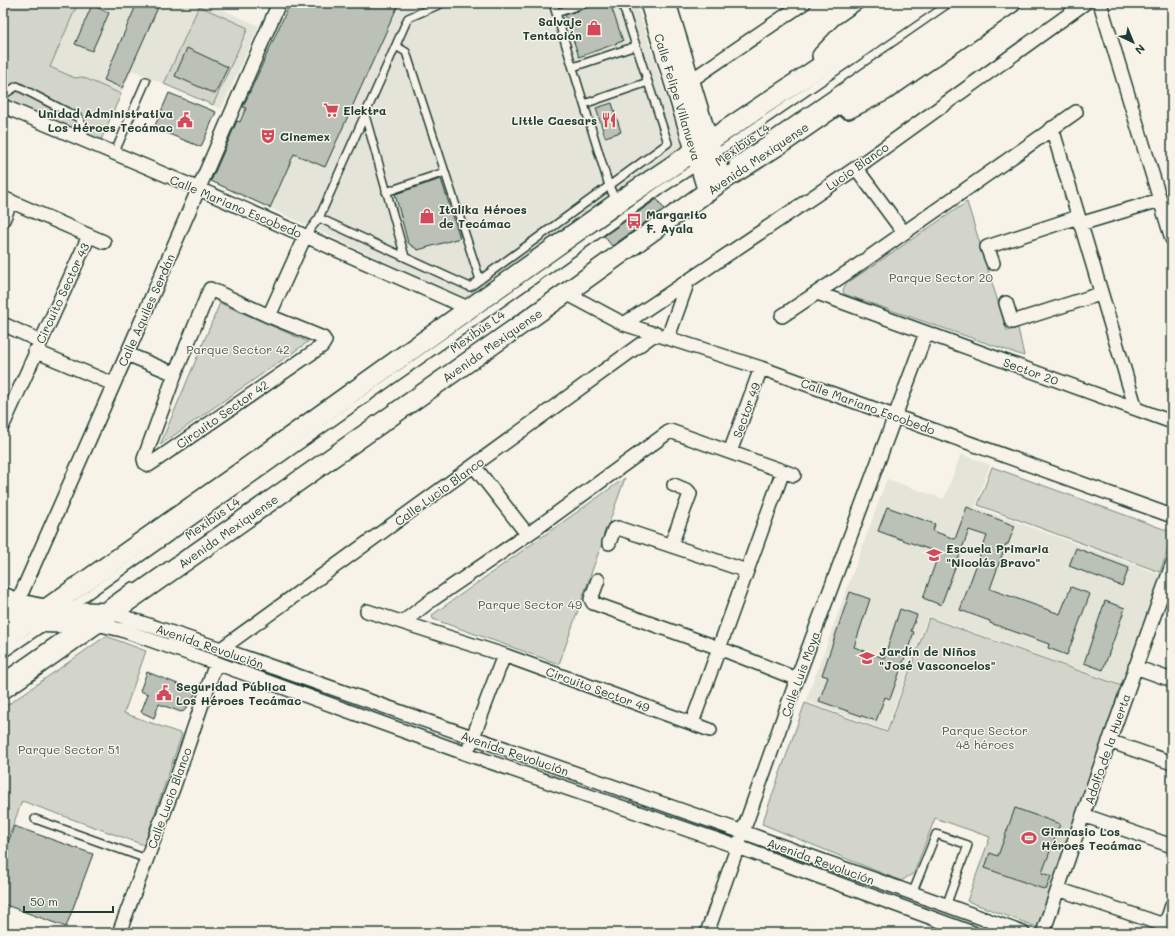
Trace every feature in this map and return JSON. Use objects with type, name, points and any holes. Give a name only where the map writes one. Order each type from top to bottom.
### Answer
[{"type":"main road","name":"Calle Felipe Villanueva","points":[[650,3],[708,171]]},
{"type":"main road","name":"Calle Felipe Villanueva","points":[[666,3],[690,81],[708,171]]},
{"type":"main road","points":[[796,83],[844,33],[887,3]]},
{"type":"main road","name":"Avenida Mexiquense","points":[[3,689],[96,618],[566,293],[708,171],[796,83],[915,3]]},
{"type":"main road","name":"Avenida Mexiquense","points":[[3,639],[12,610],[47,616],[231,479],[468,308],[505,272],[617,203],[708,171],[788,139],[984,3]]},
{"type":"main road","points":[[788,139],[884,91],[1011,3]]},
{"type":"main road","name":"Avenida Revolución","points":[[47,616],[66,610],[96,618]]},
{"type":"main road","name":"Avenida Revolución","points":[[47,616],[96,618]]},
{"type":"street","name":"Calle Aquiles Serdán","points":[[12,610],[127,354],[279,3]]},
{"type":"street","points":[[690,81],[804,3]]},
{"type":"street","name":"Lucio Blanco","points":[[624,324],[856,168],[1085,3]]},
{"type":"street","points":[[1100,3],[1172,239]]},
{"type":"street","name":"Calle Mariano Escobedo","points":[[3,106],[468,308]]},
{"type":"street","points":[[782,316],[904,233],[1076,112]]},
{"type":"street","points":[[1052,128],[1100,294],[1136,409]]},
{"type":"street","points":[[856,168],[904,233]]},
{"type":"street","points":[[3,220],[7,199]]},
{"type":"street","name":"Circuito Sector 43","points":[[7,199],[104,242]]},
{"type":"street","points":[[993,263],[987,247],[1160,200]]},
{"type":"street","name":"Circuito Sector 43","points":[[5,417],[89,236]]},
{"type":"street","points":[[269,316],[304,236]]},
{"type":"street","points":[[662,335],[688,281]]},
{"type":"street","name":"Circuito Sector 42","points":[[210,289],[269,316],[323,338],[325,341],[322,346],[156,460],[149,464],[145,463],[144,459],[175,374],[210,289]]},
{"type":"street","name":"Calle Mariano Escobedo","points":[[566,293],[624,324],[761,368],[1172,516]]},
{"type":"street","name":"Sector 20","points":[[817,293],[1172,422]]},
{"type":"street","points":[[1006,303],[1012,322],[1100,294]]},
{"type":"street","points":[[3,324],[38,346]]},
{"type":"street","points":[[895,415],[926,333]]},
{"type":"street","name":"Calle Lucio Blanco","points":[[221,649],[474,466],[662,335]]},
{"type":"street","name":"Circuito Sector 43","points":[[38,346],[113,384]]},
{"type":"street","points":[[127,354],[175,374]]},
{"type":"street","name":"Sector 49","points":[[730,452],[761,368]]},
{"type":"street","name":"Calle Luis Moya","points":[[707,933],[797,679],[895,415]]},
{"type":"street","name":"Sector 49","points":[[527,534],[670,432],[788,473],[747,571]]},
{"type":"street","points":[[403,622],[428,602],[527,534],[474,466]]},
{"type":"street","points":[[671,545],[690,494],[688,491],[674,484]]},
{"type":"street","points":[[609,543],[616,527],[747,571],[692,724]]},
{"type":"street","name":"Adolfo de la Huerta","points":[[1043,933],[1135,667],[1167,593],[1172,565]]},
{"type":"street","points":[[598,580],[591,599],[593,602],[719,648],[797,679]]},
{"type":"street","name":"Circuito Sector 49","points":[[367,611],[504,655],[710,730]]},
{"type":"street","name":"Avenida Revolución","points":[[96,618],[221,649],[743,832],[1023,933]]},
{"type":"street","name":"Avenida Revolución","points":[[96,618],[122,630],[467,754],[738,848],[951,929],[973,933]]},
{"type":"street","points":[[467,754],[504,655]]},
{"type":"street","name":"Calle Lucio Blanco","points":[[119,933],[174,786],[216,663]]},
{"type":"street","points":[[1135,667],[1172,680]]},
{"type":"street","points":[[1110,741],[1172,763]]},
{"type":"street","points":[[1083,815],[1172,846]]},
{"type":"street","points":[[1058,889],[1162,924],[1165,923],[1172,906]]},
{"type":"lane","points":[[304,236],[319,218],[408,18],[443,3]]},
{"type":"lane","points":[[553,3],[609,186],[617,203]]},
{"type":"lane","points":[[556,13],[586,3]]},
{"type":"lane","points":[[319,218],[470,287],[480,280],[505,272],[609,186],[668,143],[622,3]]},
{"type":"lane","name":"Mexibús L4","points":[[708,171],[935,3]]},
{"type":"lane","name":"Mexibús L4","points":[[66,610],[656,194],[708,171],[964,3]]},
{"type":"lane","points":[[396,46],[406,52],[480,280]]},
{"type":"lane","points":[[573,67],[636,46]]},
{"type":"lane","points":[[114,154],[146,81]]},
{"type":"lane","points":[[584,104],[648,82]]},
{"type":"lane","points":[[3,95],[17,86],[79,118],[86,142]]},
{"type":"lane","points":[[365,116],[405,257]]},
{"type":"lane","points":[[386,192],[445,172]]},
{"type":"lane","points":[[3,677],[96,618],[141,581]]},
{"type":"lane","points":[[3,654],[47,616]]},
{"type":"lane","points":[[35,819],[147,859]]},
{"type":"lane","points":[[912,894],[936,834],[968,845],[946,906]]},
{"type":"shaded area","points":[[78,3],[212,3],[212,5],[259,26],[221,109],[132,70],[121,94],[82,77],[75,78],[50,67]]},
{"type":"shaded area","points":[[290,3],[636,3],[684,153],[473,303],[210,181]]},
{"type":"shaded area","points":[[961,454],[990,465],[975,507],[1162,575],[1122,685],[928,616],[886,730],[806,701],[887,479],[944,499]]},
{"type":"green space","points":[[3,3],[78,3],[50,67],[75,78],[82,77],[121,94],[101,140],[3,98]]},
{"type":"green space","points":[[199,6],[248,28],[213,105],[164,84]]},
{"type":"green space","name":"Parque Sector 20","points":[[967,202],[1007,331],[1018,328],[1024,356],[844,294],[843,290],[846,284]]},
{"type":"green space","name":"Parque Sector 42","points":[[220,303],[308,342],[160,445]]},
{"type":"green space","points":[[992,467],[1172,532],[1172,538],[1160,572],[978,505]]},
{"type":"green space","name":"Parque Sector 49","points":[[625,478],[559,664],[433,619],[432,615]]},
{"type":"green space","name":"Parque Sector 48 héroes","points":[[929,618],[1122,686],[1037,927],[967,901],[990,837],[935,818],[914,873],[901,881],[762,824],[805,703],[887,732]]},
{"type":"green space","name":"Parque Sector 51","points":[[106,636],[146,651],[124,713],[182,734],[144,845],[22,801],[3,852],[3,708]]},
{"type":"building","points":[[137,3],[160,3],[122,88],[104,80]]},
{"type":"building","points":[[290,3],[399,3],[325,167],[294,154],[270,208],[211,181],[237,121],[240,122],[246,108],[243,107]]},
{"type":"building","name":"Salvaje Tentación","points":[[601,3],[610,3],[623,41],[579,57],[565,15]]},
{"type":"building","points":[[92,5],[109,13],[92,51],[75,44]]},
{"type":"building","points":[[187,48],[228,67],[215,94],[175,76]]},
{"type":"building","name":"Unidad Administrativa Los Héroes Tecámac","points":[[169,93],[216,112],[201,147],[154,128]]},
{"type":"building","name":"Little Caesars","points":[[612,103],[621,132],[605,137],[596,108]]},
{"type":"building","name":"Italika Héroes de Tecámac","points":[[441,179],[460,238],[418,250],[408,243],[395,194]]},
{"type":"building","points":[[657,199],[664,209],[612,246],[604,236]]},
{"type":"building","points":[[887,507],[935,524],[933,531],[955,539],[967,507],[1015,526],[1008,544],[1006,544],[990,589],[1060,614],[1071,587],[1090,594],[1067,655],[1048,648],[1049,644],[990,623],[990,621],[960,610],[987,536],[969,530],[941,605],[923,598],[939,553],[878,531]]},
{"type":"building","points":[[1076,548],[1129,568],[1122,586],[1069,566]]},
{"type":"building","name":"Jardín de Niños \"José Vasconcelos\"","points":[[850,592],[870,599],[854,647],[884,658],[900,609],[917,615],[911,631],[914,632],[890,699],[885,697],[876,721],[819,701],[828,677],[822,675]]},
{"type":"building","points":[[1105,601],[1125,608],[1103,670],[1084,663]]},
{"type":"building","points":[[147,672],[196,691],[192,701],[184,711],[181,712],[159,704],[154,718],[141,712],[148,694],[140,691]]},
{"type":"building","name":"Gimnasio Los Héroes Tecámac","points":[[1015,808],[1060,824],[1042,873],[1051,876],[1046,890],[985,868],[990,853],[998,856]]},
{"type":"building","points":[[14,826],[93,854],[66,927],[3,904],[3,857]]},
{"type":"place","name":"Salvaje Tentación","points":[[594,28]]},
{"type":"place","name":"Elektra","points":[[331,110]]},
{"type":"place","name":"Unidad Administrativa Los Héroes Tecámac","points":[[185,120]]},
{"type":"place","name":"Little Caesars","points":[[609,120]]},
{"type":"place","name":"Cinemex","points":[[268,136]]},
{"type":"place","name":"Italika Héroes de Tecámac","points":[[427,216]]},
{"type":"place","name":"Margarito F. Ayala","points":[[634,221]]},
{"type":"place","name":"Escuela Primaria \"Nicolás Bravo\"","points":[[934,555]]},
{"type":"place","name":"Jardín de Niños \"José Vasconcelos\"","points":[[867,658]]},
{"type":"place","name":"Seguridad Pública Los Héroes Tecámac","points":[[164,693]]},
{"type":"place","name":"Gimnasio Los Héroes Tecámac","points":[[1029,838]]}]
